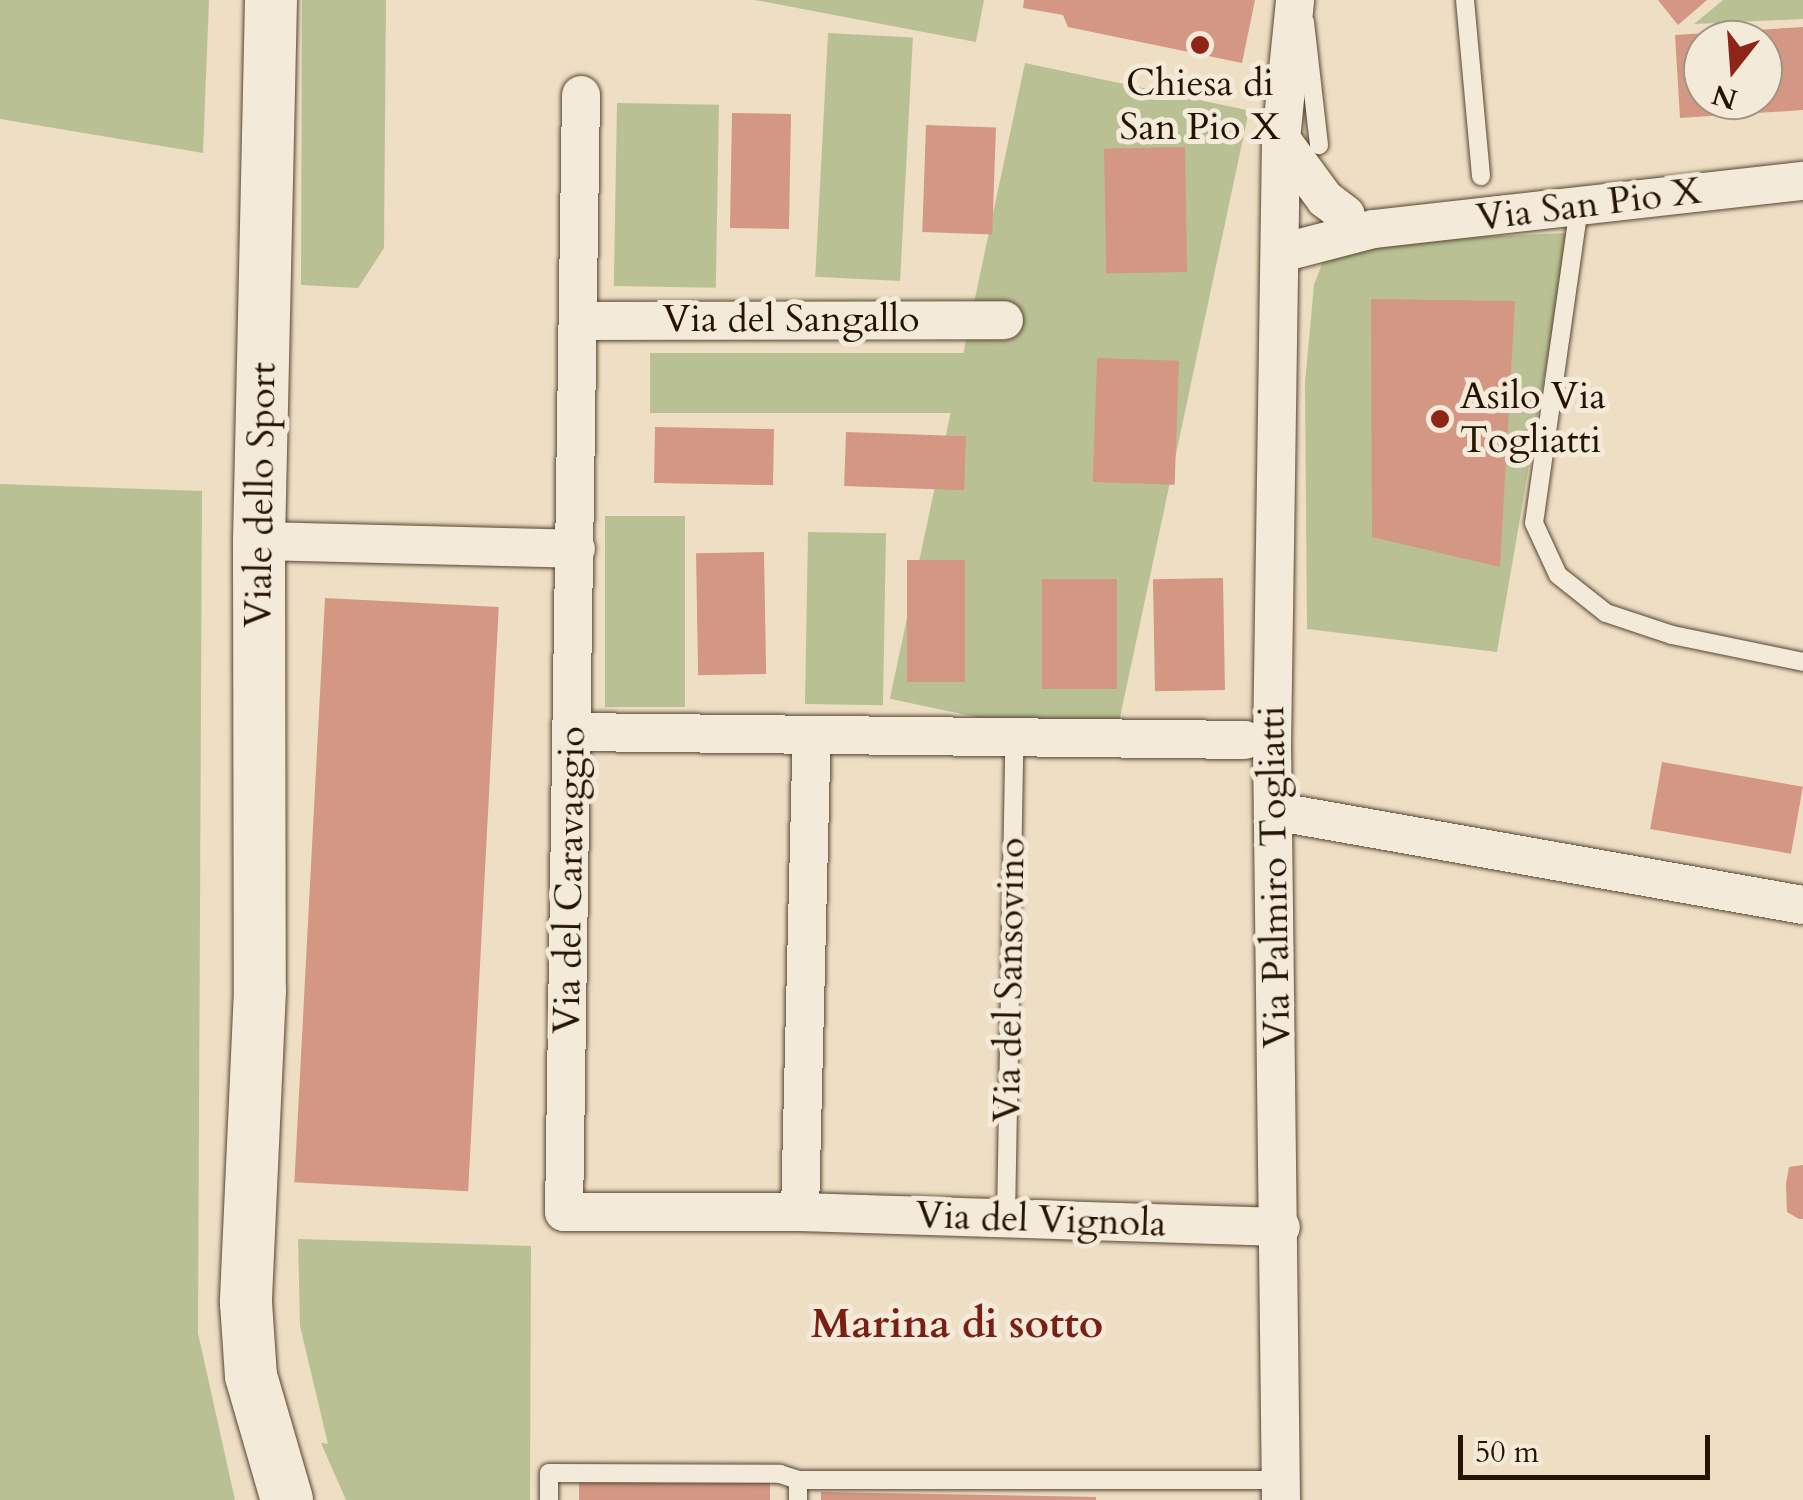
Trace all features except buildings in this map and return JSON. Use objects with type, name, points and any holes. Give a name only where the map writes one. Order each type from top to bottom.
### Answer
[{"type":"street","name":"Viale dello Sport","points":[[271,0],[259,540],[260,990],[246,1303],[252,1376],[287,1500]]},
{"type":"street","points":[[1281,254],[1281,138],[1295,3]]},
{"type":"street","name":"Via del Caravaggio","points":[[564,1212],[582,95]]},
{"type":"street","points":[[1281,138],[1325,199],[1360,222]]},
{"type":"street","name":"Via San Pio X","points":[[1282,211],[1360,222],[1579,207],[1803,182]]},
{"type":"street","name":"Via San Pio X","points":[[1281,254],[1360,222]]},
{"type":"street","name":"Via Palmiro Togliatti","points":[[1281,254],[1273,810],[1281,1227],[1281,1490]]},
{"type":"street","name":"Via del Sangallo","points":[[579,321],[1004,320]]},
{"type":"street","points":[[259,540],[576,549]]},
{"type":"street","points":[[573,732],[1245,740]]},
{"type":"street","points":[[800,1212],[812,736]]},
{"type":"street","points":[[1273,810],[1803,905]]},
{"type":"street","name":"Viale dello Sport","points":[[260,990],[277,1305],[288,1376],[325,1500]]},
{"type":"street","name":"Via del Vignola","points":[[564,1212],[800,1212],[1281,1227]]},
{"type":"lane","points":[[1465,0],[1480,176]]},
{"type":"lane","points":[[1295,3],[1308,28],[1319,145]]},
{"type":"lane","points":[[1579,207],[1534,523],[1558,574],[1606,613],[1672,636],[1803,662]]},
{"type":"lane","name":"Via del Sansovino","points":[[1006,1221],[1014,740]]},
{"type":"lane","points":[[549,1500],[549,1472],[780,1474],[798,1490],[1281,1490]]},
{"type":"green space","points":[[0,0],[209,0],[203,153],[0,119]]},
{"type":"green space","points":[[302,0],[386,0],[384,248],[358,288],[301,285]]},
{"type":"green space","points":[[755,0],[984,0],[976,42]]},
{"type":"green space","points":[[1723,0],[1803,0],[1803,19],[1699,20]]},
{"type":"green space","points":[[828,33],[913,37],[900,281],[815,277]]},
{"type":"green space","points":[[1025,63],[1249,111],[1114,746],[890,699]]},
{"type":"green space","points":[[617,103],[719,105],[716,288],[614,286]]},
{"type":"green space","points":[[1569,233],[1497,652],[1307,629],[1305,383],[1314,285],[1324,258],[1375,241]]},
{"type":"green space","points":[[650,353],[988,353],[988,413],[650,413]]},
{"type":"green space","points":[[0,484],[202,491],[198,1333],[235,1500],[0,1500]]},
{"type":"green space","points":[[605,516],[685,516],[685,707],[605,707]]},
{"type":"green space","points":[[808,532],[886,533],[883,705],[805,704]]},
{"type":"green space","points":[[298,1239],[531,1246],[530,1500],[346,1500],[321,1443],[328,1444],[300,1326]]},
{"type":"place","name":"Chiesa di San Pio X","points":[[1200,45]]},
{"type":"place","name":"Asilo Via Togliatti","points":[[1440,419]]},
{"type":"district","name":"Marina di sotto","points":[[957,1324]]}]
